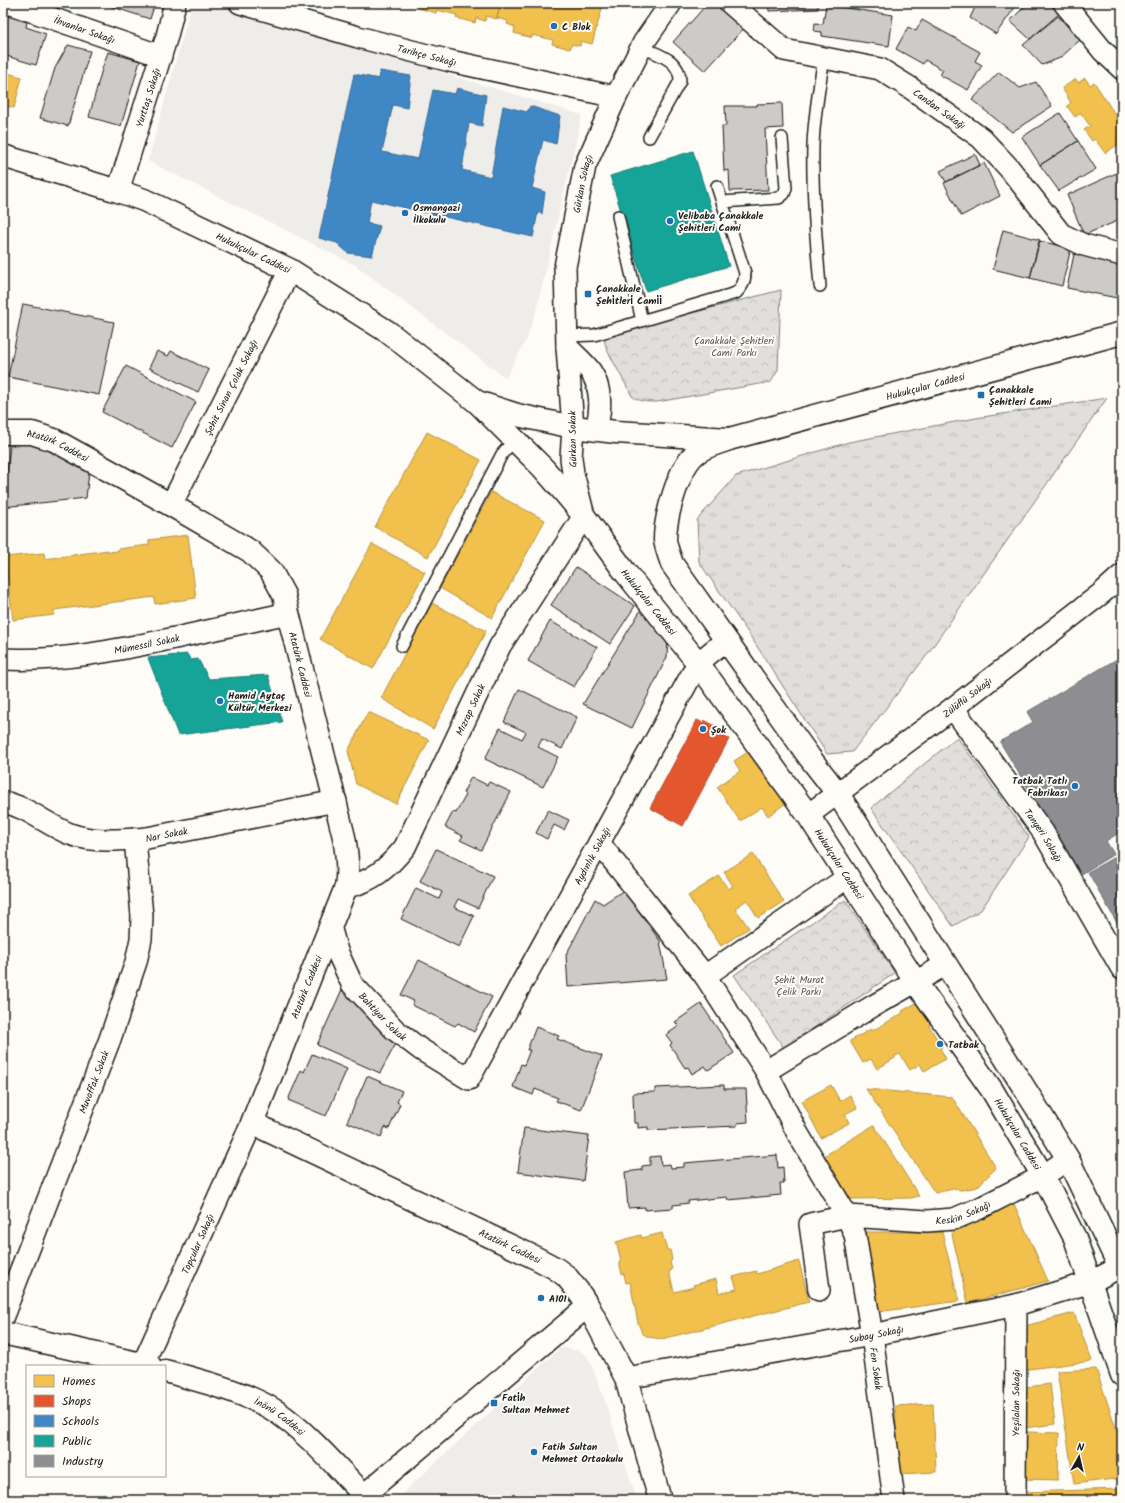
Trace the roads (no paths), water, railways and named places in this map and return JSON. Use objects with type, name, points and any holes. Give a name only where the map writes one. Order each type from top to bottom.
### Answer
[{"type":"street","name":"İhvanlar Sokağı","points":[[8,3],[161,56]]},
{"type":"street","name":"Yurttaş Sokağı","points":[[118,191],[168,36],[175,3]]},
{"type":"street","name":"Tarihçe Sokağı","points":[[240,3],[358,37],[450,61],[616,97]]},
{"type":"street","name":"Gürkan Sokağı","points":[[643,44],[653,3]]},
{"type":"street","name":"Gürkan Sokağı","points":[[567,342],[565,266],[586,166],[616,97],[643,44],[671,3]]},
{"type":"street","name":"Candan Sokağı","points":[[730,3],[784,50],[880,69],[909,87],[982,138],[1009,168],[1061,234],[1084,245],[1122,255]]},
{"type":"street","points":[[1064,3],[1103,51],[1122,69]]},
{"type":"street","name":"Hukukçular Caddesi","points":[[3,156],[144,200],[290,270],[388,332],[477,402],[543,468],[584,516],[624,572],[698,663],[808,815],[916,981],[992,1090],[1043,1176],[1075,1238],[1122,1375]]},
{"type":"street","name":"Şehit Sinan Çolak Sokağı","points":[[171,505],[290,270]]},
{"type":"street","name":"Hukukçular Caddesi","points":[[1121,1269],[1068,1159],[1035,1105],[838,794],[810,758],[672,564],[665,541],[672,499],[677,483],[687,463],[696,453],[730,440],[1122,333]]},
{"type":"street","points":[[567,342],[591,372],[597,387],[600,399],[596,430]]},
{"type":"street","name":"Gürkan Sokak","points":[[567,342],[573,427],[571,458],[573,473],[584,516]]},
{"type":"street","name":"Hukukçular Caddesi","points":[[477,402],[518,415],[573,427],[730,440]]},
{"type":"street","name":"Atatürk Caddesi","points":[[3,433],[32,433],[54,440],[250,551],[271,571],[284,596],[336,801],[344,837],[348,862],[348,875],[346,887],[252,1123],[555,1268],[566,1276],[588,1306],[626,1378],[660,1500]]},
{"type":"street","name":"Mızrap Sokak","points":[[346,887],[361,883],[378,875],[405,847],[500,646],[584,516]]},
{"type":"street","name":"Zülüflü Sokağı","points":[[808,815],[953,708],[1095,598],[1122,575]]},
{"type":"street","name":"Mümessil Sokak","points":[[3,659],[49,659],[92,654],[128,648],[288,613]]},
{"type":"street","name":"Aydınlık Sokağı","points":[[469,1080],[698,663],[726,640]]},
{"type":"street","name":"Tanyeri Sokağı","points":[[953,708],[1043,832],[1122,969]]},
{"type":"street","name":"Nar Sokak","points":[[3,802],[26,810],[69,834],[84,838],[123,840],[154,836],[336,801]]},
{"type":"street","name":"Muvaffak Sokak","points":[[3,1316],[110,1039],[136,962],[141,939],[142,916],[135,839]]},
{"type":"street","name":"Fen Sokak","points":[[599,843],[705,976],[766,1071],[798,1134],[847,1216],[855,1234],[872,1335],[894,1500]]},
{"type":"street","points":[[705,976],[848,877]]},
{"type":"street","name":"Bahtiyar Sokak","points":[[330,926],[337,951],[352,984],[395,1030],[433,1058],[469,1080]]},
{"type":"street","points":[[766,1071],[873,1006],[945,965]]},
{"type":"street","name":"Topçular Sokağı","points":[[146,1365],[252,1123]]},
{"type":"street","name":"Keskin Sokağı","points":[[819,1290],[810,1224],[847,1216],[927,1221],[954,1219],[980,1208],[1043,1176],[1068,1159]]},
{"type":"street","name":"Subay Sokağı","points":[[626,1378],[872,1335],[1016,1306],[1091,1282],[1121,1269]]},
{"type":"street","points":[[361,1498],[588,1306]]},
{"type":"street","name":"Yeşilalan Sokağı","points":[[1015,1500],[1016,1306]]},
{"type":"street","points":[[3,1333],[146,1365]]},
{"type":"street","name":"İnönü Caddesi","points":[[166,1371],[245,1396],[276,1412],[300,1430],[361,1498]]},
{"type":"lane","points":[[643,44],[673,62],[679,69],[680,75],[680,81],[650,137]]},
{"type":"lane","points":[[820,286],[814,217],[813,145],[818,88],[824,58]]},
{"type":"lane","points":[[722,202],[779,198],[784,194],[786,188],[782,138]]},
{"type":"lane","points":[[567,342],[736,293],[743,285],[745,273],[717,186]]},
{"type":"lane","points":[[618,216],[642,321]]},
{"type":"lane","points":[[402,646],[502,454],[515,439]]},
{"type":"place","name":"C Blok","points":[[554,26]]},
{"type":"place","name":"Osmangazi İlkokulu","points":[[405,213]]},
{"type":"place","name":"Velibaba Çanakkale Şehitleri Cami","points":[[670,221]]},
{"type":"place","name":"Çanakkale Şehi̇tleri̇ Cami̇i̇","points":[[588,294]]},
{"type":"place","name":"Çanakkale Şehitleri Cami","points":[[981,395]]},
{"type":"place","name":"Hamid Aytaç Kültür Merkezi","points":[[220,701]]},
{"type":"place","name":"Şok","points":[[703,729]]},
{"type":"place","name":"Tatbak Tatlı Fabrikası","points":[[1075,786]]},
{"type":"place","name":"Tatbak","points":[[940,1044]]},
{"type":"place","name":"A101","points":[[541,1298]]},
{"type":"place","name":"Fati̇h Sultan Mehmet","points":[[494,1403]]},
{"type":"place","name":"Fatih Sultan Mehmet Ortaokulu","points":[[534,1452]]},
{"type":"park label","name":"Çanakkale Şehitleri Cami Parkı","points":[[734,346]]},
{"type":"park label","name":"Şehit Murat Çelik Parkı","points":[[799,984]]}]
